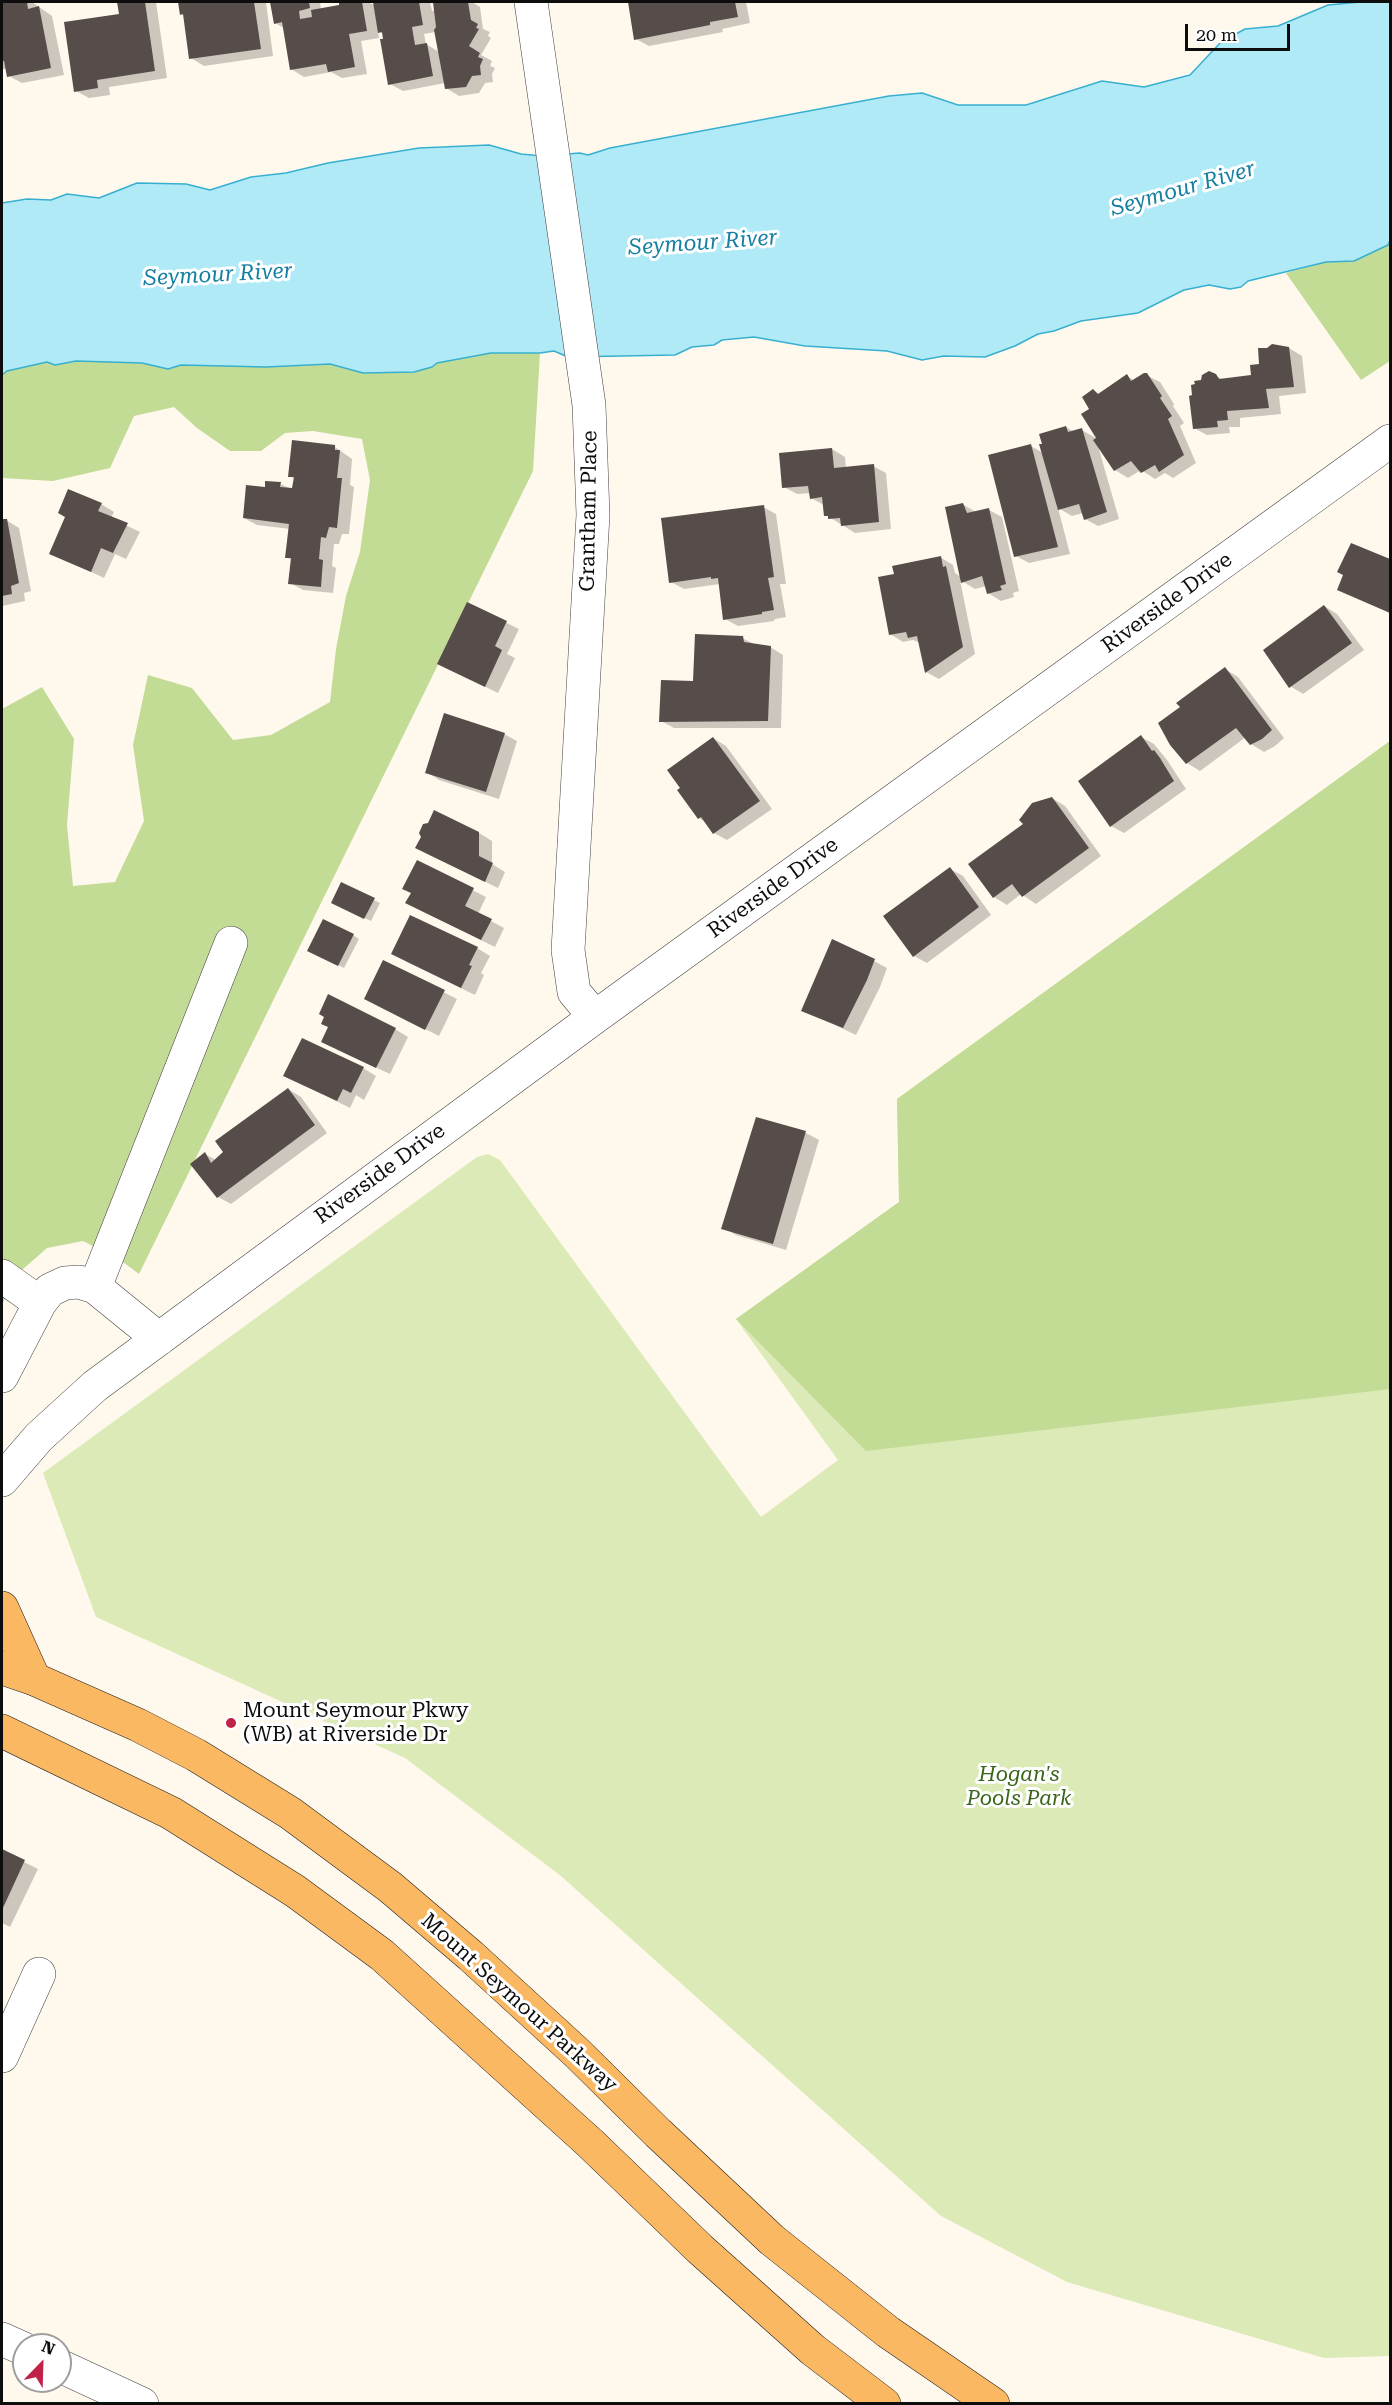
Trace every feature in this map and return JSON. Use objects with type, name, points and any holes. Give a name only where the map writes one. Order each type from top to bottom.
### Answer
[{"type":"main road","points":[[2,1608],[34,1679]]},
{"type":"main road","name":"Mount Seymour Parkway","points":[[2,1668],[34,1679],[138,1725],[196,1755],[290,1813],[390,1887],[471,1956],[577,2053],[772,2240],[888,2332],[993,2403]]},
{"type":"main road","points":[[2,1731],[171,1813],[295,1891],[381,1955],[590,2143],[700,2249],[786,2326],[884,2403]]},
{"type":"street","name":"Grantham Place","points":[[531,2],[587,384],[593,515],[568,950],[574,992],[595,1017]]},
{"type":"street","name":"Riverside Drive","points":[[2,1480],[39,1437],[95,1386],[147,1330],[595,1017],[1390,441]]},
{"type":"street","points":[[95,1287],[231,943]]},
{"type":"street","points":[[2,1276],[40,1303]]},
{"type":"street","points":[[2,1376],[40,1303],[50,1290],[65,1283],[79,1282],[95,1287],[147,1330]]},
{"type":"street","points":[[2,2056],[39,1974]]},
{"type":"street","points":[[72,2371],[142,2403]]},
{"type":"green space","points":[[1390,240],[1390,361],[1361,380],[1286,273],[1326,262],[1354,261],[1388,245]]},
{"type":"green space","points":[[491,353],[540,353],[533,471],[139,1274],[119,1259],[83,1241],[47,1248],[22,1270],[2,1304],[2,709],[42,687],[74,739],[67,825],[73,886],[115,882],[144,821],[133,745],[148,675],[192,688],[233,740],[271,735],[330,702],[336,649],[346,596],[360,552],[370,480],[362,439],[313,431],[285,433],[261,451],[230,451],[197,428],[174,407],[134,416],[110,468],[53,481],[2,478],[2,375],[7,371],[47,362],[55,365],[76,361],[142,363],[168,369],[181,365],[266,367],[330,364],[363,373],[414,372],[432,367],[437,363]]},
{"type":"green space","name":"Hogan's Pools Park","points":[[1390,741],[1390,2356],[1324,2358],[1067,2282],[941,2216],[561,1876],[405,1758],[96,1617],[43,1473],[477,1157],[488,1154],[500,1160],[761,1517],[838,1460],[736,1319],[899,1202],[897,1099]]},
{"type":"green space","points":[[1390,741],[1390,1389],[866,1451],[736,1319],[899,1202],[897,1099]]},
{"type":"water","name":"Seymour River","points":[[1390,2],[1390,240],[1388,245],[1354,261],[1326,262],[1248,281],[1241,287],[1230,289],[1209,285],[1184,290],[1138,313],[1081,321],[1038,334],[1015,346],[985,357],[944,356],[922,360],[887,351],[805,346],[754,337],[722,340],[714,345],[692,347],[675,355],[568,357],[554,351],[491,353],[437,363],[432,367],[414,372],[363,373],[330,364],[266,367],[181,365],[168,369],[142,363],[76,361],[55,365],[47,362],[7,371],[2,375],[2,203],[27,199],[51,200],[67,194],[99,198],[137,183],[186,184],[210,190],[251,177],[286,173],[328,163],[419,148],[489,145],[521,154],[542,156],[580,153],[588,155],[610,148],[889,96],[922,93],[958,105],[1026,105],[1102,81],[1144,87],[1190,75],[1221,42],[1245,29],[1278,26],[1328,5]]},
{"type":"building","points":[[2,2],[27,2],[28,9],[39,6],[51,68],[7,77],[4,61],[2,61]]},
{"type":"building","points":[[117,2],[145,2],[155,71],[97,80],[98,88],[74,92],[64,22],[119,14]]},
{"type":"building","points":[[178,2],[254,2],[261,49],[189,59],[183,14],[180,15]]},
{"type":"building","points":[[270,2],[309,2],[310,8],[299,11],[300,19],[312,17],[311,10],[339,5],[339,2],[362,2],[367,31],[349,34],[355,67],[328,72],[326,64],[290,70],[282,22],[274,24]]},
{"type":"building","points":[[373,2],[419,2],[423,25],[412,27],[415,45],[427,43],[433,76],[388,85],[380,39],[383,39],[382,32],[378,33]]},
{"type":"building","points":[[433,2],[468,2],[471,20],[478,24],[476,28],[479,29],[469,46],[480,53],[478,57],[483,59],[480,66],[481,75],[472,76],[466,87],[445,89],[434,30],[436,27]]},
{"type":"building","points":[[628,2],[735,2],[738,17],[634,40]]},
{"type":"building","points":[[1272,344],[1289,347],[1294,387],[1266,389],[1269,408],[1227,411],[1228,420],[1217,421],[1218,427],[1193,429],[1189,396],[1192,395],[1191,385],[1195,384],[1194,381],[1201,380],[1202,375],[1209,371],[1216,374],[1219,379],[1251,375],[1250,365],[1259,364],[1258,348],[1267,348]]},
{"type":"building","points":[[1147,373],[1162,396],[1160,398],[1172,416],[1168,419],[1184,455],[1159,472],[1155,465],[1141,473],[1131,461],[1114,471],[1093,440],[1096,438],[1081,414],[1089,409],[1082,397],[1093,389],[1098,394],[1127,374],[1131,381]]},
{"type":"building","points":[[1066,426],[1068,432],[1082,428],[1107,512],[1084,520],[1079,504],[1058,510],[1039,444],[1042,444],[1039,434]]},
{"type":"building","points":[[292,440],[335,445],[335,450],[340,450],[337,478],[342,478],[337,528],[329,527],[326,538],[321,537],[319,559],[323,560],[321,587],[288,584],[291,558],[285,558],[289,524],[243,518],[246,485],[265,487],[265,481],[281,482],[280,487],[292,488],[294,477],[288,477]]},
{"type":"building","points":[[1031,444],[1058,547],[1014,557],[988,455]]},
{"type":"building","points":[[832,448],[834,468],[874,464],[879,522],[841,526],[840,518],[828,519],[828,516],[824,516],[822,497],[810,499],[808,486],[782,488],[779,453]]},
{"type":"building","points":[[68,489],[102,503],[98,511],[128,523],[113,553],[101,548],[91,572],[49,554],[65,517],[58,513]]},
{"type":"building","points":[[963,503],[967,513],[989,508],[1006,584],[1000,586],[1002,590],[987,594],[982,576],[961,583],[945,507]]},
{"type":"building","points":[[764,505],[774,577],[768,578],[774,610],[723,620],[718,578],[669,583],[661,518]]},
{"type":"building","points":[[2,519],[7,519],[19,583],[11,586],[12,594],[2,596]]},
{"type":"building","points":[[1351,543],[1390,559],[1390,613],[1337,590],[1343,575],[1337,572]]},
{"type":"building","points":[[941,556],[943,567],[946,566],[963,647],[925,673],[917,636],[908,638],[906,632],[889,635],[878,577],[894,574],[892,566]]},
{"type":"building","points":[[467,602],[507,621],[495,646],[502,650],[485,687],[437,664]]},
{"type":"building","points":[[1324,605],[1352,643],[1289,688],[1263,650]]},
{"type":"building","points":[[695,634],[743,636],[744,642],[771,646],[768,721],[659,722],[661,680],[693,681]]},
{"type":"building","points":[[1225,667],[1272,730],[1262,739],[1250,745],[1236,728],[1186,764],[1170,745],[1158,723],[1180,707],[1176,703]]},
{"type":"building","points":[[444,713],[505,733],[486,792],[425,773]]},
{"type":"building","points":[[1141,735],[1160,758],[1174,781],[1110,827],[1078,781]]},
{"type":"building","points":[[713,737],[760,801],[713,834],[701,817],[698,819],[677,790],[680,788],[667,770]]},
{"type":"building","points":[[1052,797],[1089,848],[1022,897],[1012,884],[993,898],[968,864],[1023,824],[1019,820],[1032,803]]},
{"type":"building","points":[[434,810],[479,832],[479,856],[493,863],[485,882],[415,848],[421,837],[419,833],[423,824],[428,823]]},
{"type":"building","points":[[417,860],[474,888],[465,906],[492,919],[481,940],[405,903],[411,893],[402,889]]},
{"type":"building","points":[[950,867],[979,907],[913,957],[883,916]]},
{"type":"building","points":[[341,882],[375,898],[364,919],[331,903]]},
{"type":"building","points":[[410,915],[478,947],[461,988],[391,954]]},
{"type":"building","points":[[323,919],[354,934],[338,966],[307,951]]},
{"type":"building","points":[[832,939],[875,959],[843,1028],[801,1011]]},
{"type":"building","points":[[383,960],[445,990],[425,1030],[364,999]]},
{"type":"building","points":[[328,994],[396,1028],[376,1068],[321,1042],[328,1027],[321,1024],[324,1017],[319,1014]]},
{"type":"building","points":[[302,1038],[364,1067],[351,1093],[343,1089],[337,1101],[283,1076]]},
{"type":"building","points":[[288,1088],[315,1125],[217,1198],[190,1164],[205,1152],[211,1163],[223,1152],[215,1141]]},
{"type":"building","points":[[756,1117],[806,1131],[773,1244],[721,1229]]},
{"type":"building","points":[[2,1849],[25,1860],[2,1910]]},
{"type":"place","name":"Mount Seymour Pkwy (WB) at Riverside Dr","points":[[231,1723]]}]
